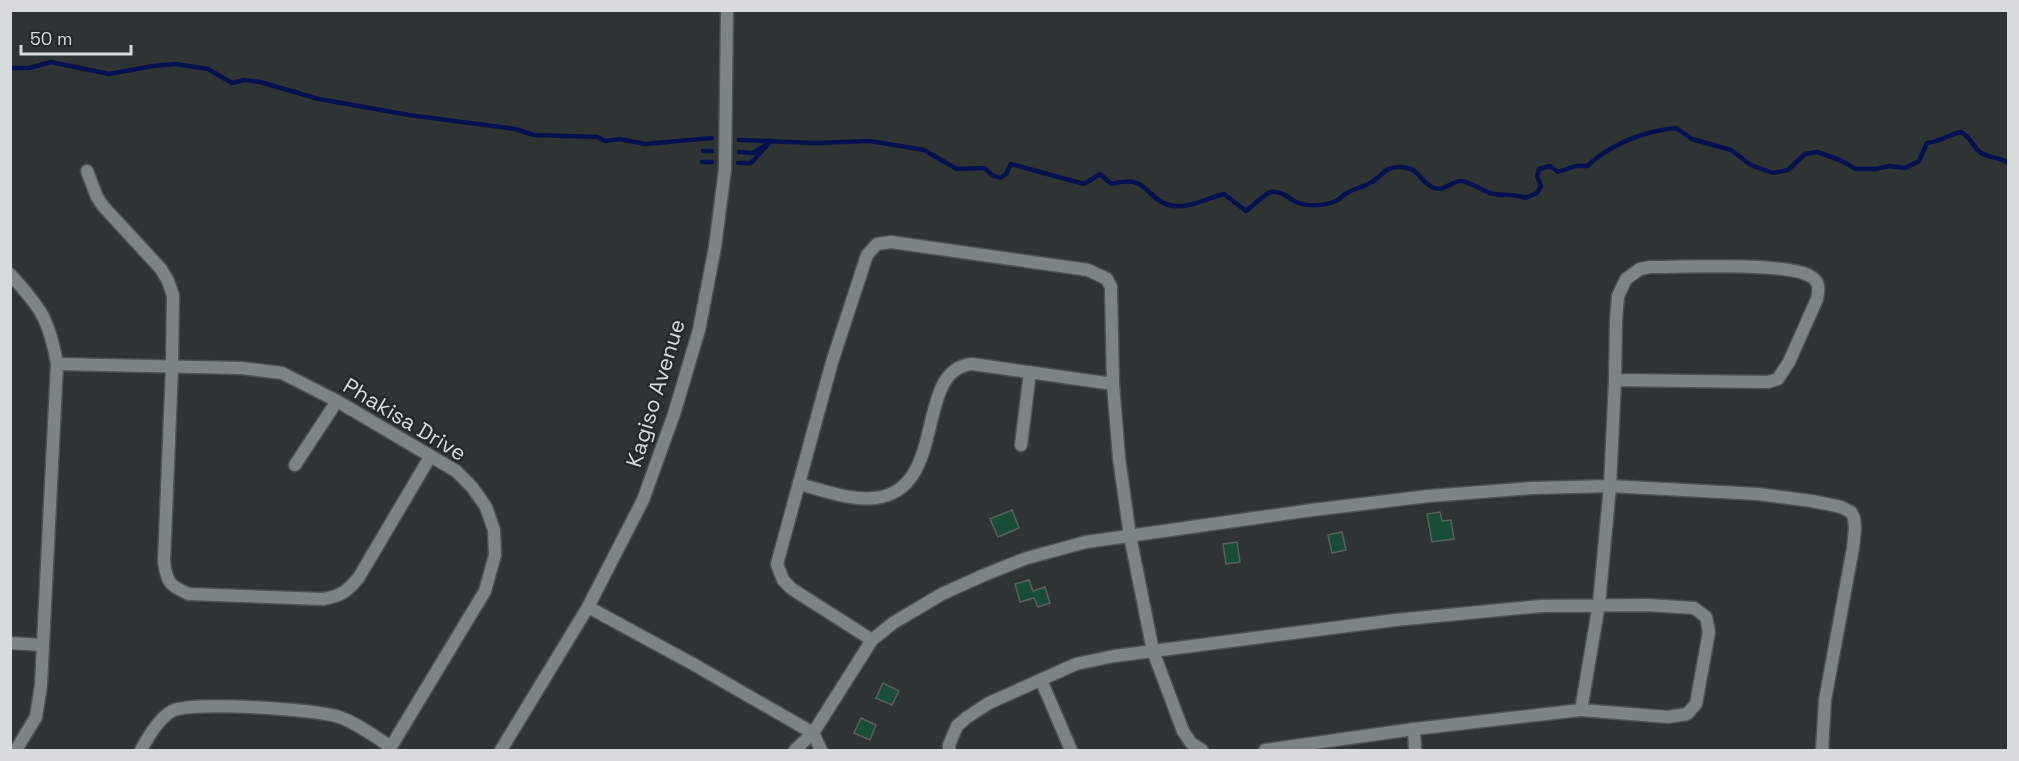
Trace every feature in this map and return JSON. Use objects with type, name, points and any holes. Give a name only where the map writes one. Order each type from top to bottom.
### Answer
[{"type":"street","name":"Kagiso Avenue","points":[[501,750],[588,608],[643,500],[674,414],[699,330],[715,247],[725,168],[727,10]]},
{"type":"street","points":[[87,171],[103,206],[148,254],[168,281],[173,295],[164,562],[166,576],[171,584],[189,594],[323,599],[346,593],[359,577],[430,457]]},
{"type":"street","points":[[872,640],[792,589],[778,571],[779,554],[832,362],[863,263],[872,248],[878,244],[891,242],[1088,270],[1107,279],[1111,287],[1113,384],[1119,458],[1130,536],[1153,651],[1183,731],[1191,742],[1202,750]]},
{"type":"street","points":[[1581,710],[1599,604],[1610,486],[1616,320],[1618,296],[1626,279],[1640,269],[1650,267],[1695,267],[1788,270],[1812,276],[1817,282],[1819,290],[1817,299],[1789,362],[1778,380],[1768,382],[1615,380]]},
{"type":"street","points":[[10,274],[40,308],[53,343],[57,364],[41,685],[36,717],[15,750]]},
{"type":"street","name":"Phakisa Drive","points":[[57,364],[272,370],[292,376],[337,401],[456,471],[472,487],[486,507],[494,530],[495,555],[485,591],[390,749]]},
{"type":"street","points":[[799,484],[865,499],[879,498],[896,491],[912,478],[922,454],[941,389],[950,373],[957,367],[972,364],[1113,384]]},
{"type":"street","points":[[1021,445],[1030,372]]},
{"type":"street","points":[[295,465],[337,401]]},
{"type":"street","points":[[795,750],[813,733],[872,640],[915,609],[984,575],[1055,549],[1086,542],[1429,496],[1532,488],[1610,486],[1758,494],[1812,501],[1841,507],[1851,512],[1855,529],[1825,700],[1822,750]]},
{"type":"street","points":[[949,750],[952,735],[957,726],[966,718],[989,703],[1076,664],[1153,651],[1499,609],[1599,604],[1694,608],[1706,617],[1709,632],[1696,705],[1687,714],[1668,717],[1581,710],[1414,729],[1265,750]]},
{"type":"street","points":[[588,608],[693,664],[813,733],[821,750]]},
{"type":"street","points":[[10,643],[43,645]]},
{"type":"street","points":[[1041,680],[1071,750]]},
{"type":"street","points":[[141,750],[164,717],[173,710],[193,706],[296,709],[325,713],[348,720],[390,749]]},
{"type":"street","points":[[1414,729],[1415,750]]},
{"type":"building","points":[[1012,510],[1019,528],[998,537],[990,519]]},
{"type":"building","points":[[1440,512],[1442,521],[1451,520],[1454,539],[1432,542],[1427,514]]},
{"type":"building","points":[[1342,532],[1346,550],[1332,553],[1328,535]]},
{"type":"building","points":[[1237,542],[1240,562],[1226,564],[1223,544]]},
{"type":"building","points":[[1029,580],[1033,591],[1045,587],[1050,603],[1038,607],[1034,598],[1020,602],[1015,584]]},
{"type":"building","points":[[883,683],[899,691],[892,705],[876,698]]},
{"type":"building","points":[[861,718],[876,725],[870,740],[854,733]]},
{"type":"waterway","points":[[10,68],[29,68],[51,62],[109,74],[176,64],[208,69],[232,83],[244,80],[260,82],[319,99],[409,115],[515,129],[534,135],[597,137],[605,141],[620,139],[645,144],[712,138]]},
{"type":"waterway","points":[[739,140],[816,143],[870,141],[924,150],[957,169],[985,168],[992,175],[1000,178],[1006,174],[1011,164],[1084,184],[1100,174],[1111,184],[1124,182],[1140,184],[1154,197],[1169,205],[1190,205],[1224,194],[1246,211],[1271,192],[1281,193],[1305,205],[1332,203],[1350,191],[1372,182],[1394,167],[1410,169],[1427,184],[1440,189],[1464,181],[1490,193],[1525,198],[1537,193],[1541,186],[1537,176],[1539,169],[1550,166],[1558,172],[1575,166],[1587,166],[1607,151],[1628,140],[1652,132],[1676,128],[1692,139],[1731,150],[1751,165],[1773,173],[1788,170],[1805,154],[1817,152],[1840,160],[1856,169],[1876,169],[1889,166],[1905,168],[1919,161],[1927,143],[1961,132],[1981,153],[2008,163]]},
{"type":"waterway","points":[[738,163],[751,163],[771,141]]},
{"type":"waterway","points":[[739,152],[753,153],[767,144]]},
{"type":"waterway","points":[[703,151],[712,151]]},
{"type":"waterway","points":[[702,162],[712,162]]}]
